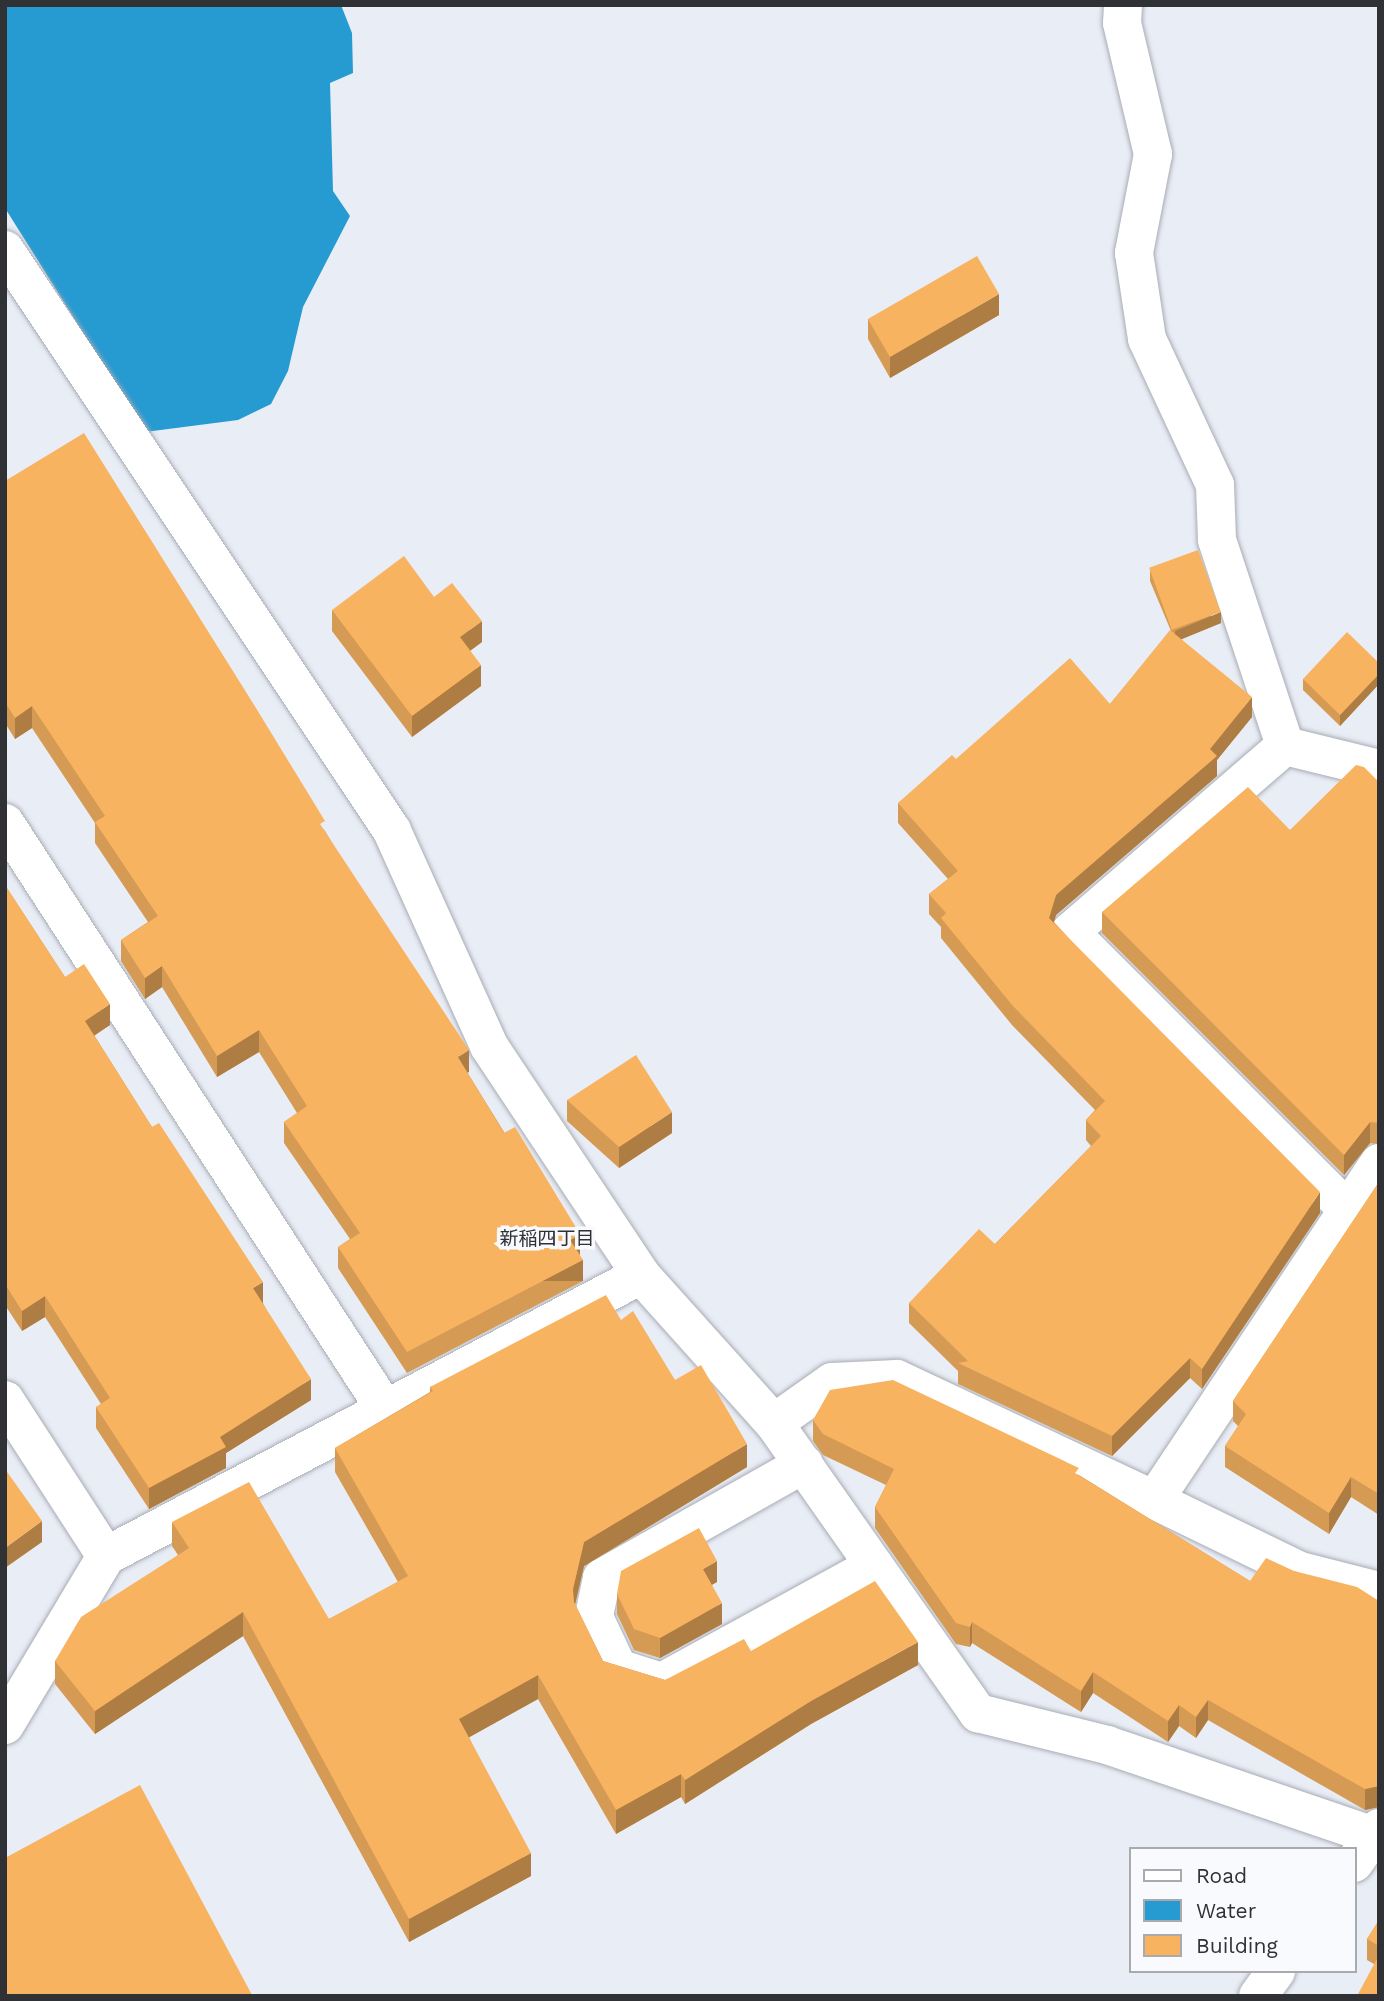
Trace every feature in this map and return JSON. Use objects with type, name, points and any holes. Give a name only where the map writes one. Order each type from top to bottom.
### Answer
[{"type":"street","points":[[1123,5],[1122,23],[1153,154],[1134,253],[1147,338],[1215,485],[1217,540],[1261,661],[1285,746]]},
{"type":"street","points":[[11,274],[392,831],[489,1045],[641,1275],[774,1423],[978,1713],[1107,1745],[1369,1842]]},
{"type":"street","points":[[1285,746],[1379,769]]},
{"type":"street","points":[[1285,746],[1070,932],[1348,1210]]},
{"type":"street","points":[[5,823],[386,1409]]},
{"type":"street","points":[[1154,1500],[1379,1163]]},
{"type":"street","points":[[5,1726],[106,1556],[641,1275]]},
{"type":"street","points":[[774,1423],[832,1382],[897,1379],[1300,1571],[1379,1591]]},
{"type":"street","points":[[5,1400],[106,1556]]},
{"type":"street","points":[[804,1464],[602,1578],[594,1616],[618,1668],[662,1682],[874,1566]]},
{"type":"street","points":[[1258,1996],[1275,1973]]},
{"type":"water","points":[[5,5],[341,5],[352,33],[353,73],[330,83],[333,191],[350,216],[303,307],[288,371],[271,404],[238,420],[145,432],[5,208]]},
{"type":"building","points":[[977,256],[999,294],[890,357],[868,319]]},
{"type":"building","points":[[84,433],[325,821],[320,824],[469,1050],[458,1057],[504,1133],[515,1127],[580,1234],[570,1240],[583,1260],[407,1352],[338,1247],[360,1233],[284,1122],[307,1106],[259,1030],[217,1056],[162,966],[145,978],[121,940],[158,916],[95,822],[105,816],[32,706],[15,718],[5,702],[5,481]]},
{"type":"building","points":[[1198,550],[1221,612],[1172,630],[1149,568]]},
{"type":"building","points":[[404,556],[434,597],[452,583],[482,621],[460,637],[481,665],[412,716],[332,610]]},
{"type":"building","points":[[1170,630],[1252,697],[1210,749],[1217,756],[1056,895],[1049,918],[1320,1192],[1202,1369],[1190,1358],[1112,1436],[958,1363],[968,1361],[909,1303],[979,1229],[995,1244],[1101,1136],[1086,1120],[1105,1101],[1012,1005],[941,918],[946,913],[929,894],[958,871],[898,803],[952,755],[956,759],[1070,658],[1110,704]]},
{"type":"building","points":[[1347,632],[1379,663],[1379,674],[1340,715],[1303,679]]},
{"type":"building","points":[[1356,765],[1364,767],[1379,782],[1379,1123],[1370,1122],[1344,1155],[1102,912],[1248,787],[1290,830]]},
{"type":"building","points":[[5,885],[65,977],[84,964],[110,1004],[85,1021],[152,1127],[159,1123],[263,1282],[253,1288],[311,1379],[220,1437],[226,1447],[149,1488],[96,1407],[110,1398],[45,1296],[22,1311],[5,1284]]},
{"type":"building","points":[[636,1055],[672,1112],[619,1147],[567,1100]]},
{"type":"building","points":[[1379,1182],[1379,1494],[1351,1477],[1329,1513],[1225,1446],[1246,1414],[1233,1401]]},
{"type":"building","points":[[606,1295],[621,1320],[633,1311],[675,1380],[701,1365],[747,1444],[584,1542],[573,1589],[574,1602],[603,1661],[665,1680],[744,1639],[751,1651],[875,1581],[918,1642],[811,1701],[685,1780],[681,1774],[616,1810],[538,1675],[459,1719],[531,1853],[409,1919],[243,1612],[95,1711],[55,1661],[81,1617],[189,1548],[172,1522],[249,1482],[329,1619],[408,1576],[335,1448],[433,1391],[430,1387]]},
{"type":"building","points":[[893,1380],[1079,1468],[1075,1473],[1250,1581],[1266,1558],[1294,1571],[1357,1587],[1379,1601],[1379,1786],[1365,1789],[1208,1700],[1196,1717],[1179,1705],[1168,1721],[1093,1672],[1081,1691],[972,1622],[970,1627],[956,1623],[875,1507],[894,1469],[823,1434],[813,1420],[830,1390]]},
{"type":"building","points":[[5,1469],[42,1521],[5,1548]]},
{"type":"building","points":[[699,1528],[717,1561],[703,1569],[722,1603],[660,1638],[634,1629],[617,1594],[621,1571]]},
{"type":"building","points":[[140,1785],[252,1995],[5,1996],[5,1858]]},
{"type":"building","points":[[1379,1920],[1379,1946],[1367,1939]]},
{"type":"building","points":[[1379,1955],[1379,1996],[1357,1996]]},
{"type":"district","name":"新稲四丁目","points":[[547,1239]]}]
